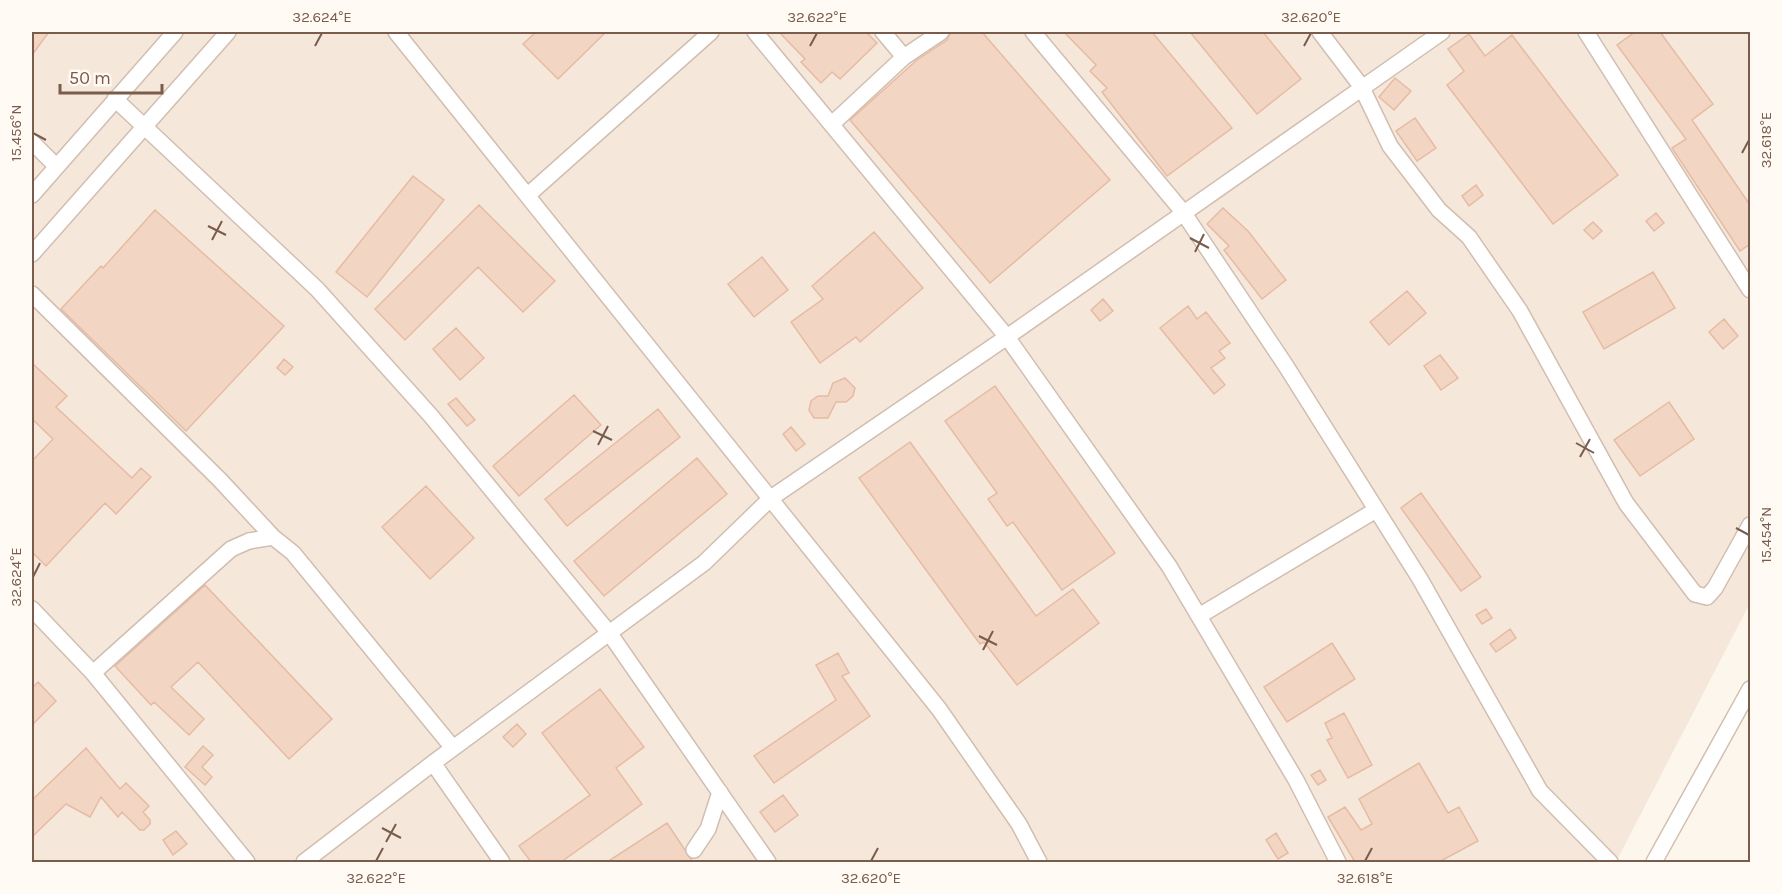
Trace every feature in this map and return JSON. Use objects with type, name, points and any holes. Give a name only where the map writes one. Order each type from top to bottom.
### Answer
[{"type":"street","points":[[32,195],[175,32]]},
{"type":"street","points":[[32,254],[228,32]]},
{"type":"street","points":[[396,32],[939,710],[1019,824],[1039,862]]},
{"type":"street","points":[[528,195],[711,32]]},
{"type":"street","points":[[755,32],[1007,337],[1168,566],[1296,780],[1338,862]]},
{"type":"street","points":[[883,32],[904,57]]},
{"type":"street","points":[[832,124],[904,57],[941,32]]},
{"type":"street","points":[[1033,32],[1183,212],[1286,366],[1420,579],[1540,791],[1610,862]]},
{"type":"street","points":[[1320,32],[1361,86],[1390,146],[1439,210],[1469,237],[1520,311],[1626,503],[1695,594],[1707,597],[1715,588],[1750,525]]},
{"type":"street","points":[[304,862],[453,748],[610,634],[704,562],[771,498],[1007,337],[1361,86],[1442,32]]},
{"type":"street","points":[[1586,32],[1750,290]]},
{"type":"street","points":[[115,99],[143,128],[317,289],[431,416],[610,634],[768,862]]},
{"type":"street","points":[[32,142],[56,166]]},
{"type":"street","points":[[32,294],[220,480],[273,537],[293,553],[453,748]]},
{"type":"street","points":[[1199,616],[1376,510]]},
{"type":"street","points":[[93,673],[231,549],[249,541],[273,537]]},
{"type":"street","points":[[32,609],[93,673],[247,862]]},
{"type":"street","points":[[1654,862],[1750,689]]},
{"type":"street","points":[[433,763],[502,862]]},
{"type":"street","points":[[694,850],[708,829],[720,792]]},
{"type":"shaded area","points":[[32,32],[1750,32],[1750,603],[1616,862],[32,862]]},
{"type":"building","points":[[32,32],[49,32],[32,55]]},
{"type":"building","points":[[536,32],[606,32],[558,79],[523,44]]},
{"type":"building","points":[[779,32],[866,32],[877,43],[840,79],[832,72],[821,83],[801,62],[805,59]]},
{"type":"building","points":[[951,32],[982,32],[1110,180],[990,283],[850,120],[917,60],[947,40]]},
{"type":"building","points":[[1064,32],[1152,32],[1232,128],[1167,176],[1102,92],[1107,88],[1090,71],[1096,65]]},
{"type":"building","points":[[1190,32],[1263,32],[1301,79],[1257,114]]},
{"type":"building","points":[[1635,32],[1660,32],[1713,104],[1692,120],[1750,205],[1750,244],[1740,251],[1672,148],[1686,139],[1617,45]]},
{"type":"building","points":[[1469,34],[1485,56],[1512,35],[1618,175],[1553,224],[1447,85],[1464,71],[1448,49]]},
{"type":"building","points":[[1395,78],[1411,91],[1394,110],[1379,97]]},
{"type":"building","points":[[1415,118],[1436,148],[1417,161],[1396,131]]},
{"type":"building","points":[[413,176],[444,200],[367,297],[336,272]]},
{"type":"building","points":[[1476,185],[1483,195],[1469,206],[1462,196]]},
{"type":"building","points":[[479,205],[555,281],[523,312],[478,267],[405,340],[375,309]]},
{"type":"building","points":[[1223,208],[1248,231],[1286,280],[1262,299],[1224,250],[1229,246],[1207,224]]},
{"type":"building","points":[[155,210],[284,326],[186,431],[61,309],[101,266],[103,268]]},
{"type":"building","points":[[1656,213],[1664,223],[1654,231],[1646,221]]},
{"type":"building","points":[[1593,222],[1602,231],[1593,239],[1584,230]]},
{"type":"building","points":[[874,232],[923,288],[860,342],[856,337],[820,363],[791,322],[823,299],[812,286]]},
{"type":"building","points":[[762,257],[788,290],[754,317],[728,284]]},
{"type":"building","points":[[1653,272],[1675,308],[1604,349],[1583,312]]},
{"type":"building","points":[[1407,291],[1426,313],[1389,345],[1370,322]]},
{"type":"building","points":[[1103,299],[1113,311],[1100,321],[1091,310]]},
{"type":"building","points":[[1188,306],[1197,319],[1206,312],[1230,343],[1219,351],[1225,358],[1211,368],[1225,385],[1214,394],[1160,328]]},
{"type":"building","points":[[1724,319],[1738,336],[1723,349],[1709,332]]},
{"type":"building","points":[[456,328],[484,358],[460,380],[433,349]]},
{"type":"building","points":[[1440,355],[1458,378],[1441,390],[1424,366]]},
{"type":"building","points":[[284,359],[293,367],[285,375],[277,368]]},
{"type":"building","points":[[32,363],[67,396],[56,407],[132,478],[141,468],[151,477],[116,514],[105,503],[46,566],[32,552],[32,461],[53,439],[32,419]]},
{"type":"building","points":[[845,378],[855,388],[853,396],[846,402],[836,402],[828,418],[814,418],[809,410],[811,401],[818,396],[828,396],[833,383]]},
{"type":"building","points":[[995,386],[1115,553],[1062,590],[1013,522],[1007,526],[988,499],[997,493],[945,421]]},
{"type":"building","points":[[574,395],[601,425],[519,496],[493,466]]},
{"type":"building","points":[[456,398],[475,420],[467,426],[448,404]]},
{"type":"building","points":[[1669,402],[1694,439],[1640,476],[1614,440]]},
{"type":"building","points":[[658,409],[680,437],[567,526],[545,499]]},
{"type":"building","points":[[791,427],[805,444],[796,451],[783,434]]},
{"type":"building","points":[[910,442],[1036,616],[1073,589],[1099,623],[1017,685],[984,642],[980,644],[859,478]]},
{"type":"building","points":[[697,458],[727,494],[604,596],[574,561]]},
{"type":"building","points":[[426,486],[474,538],[430,579],[382,527]]},
{"type":"building","points":[[1421,493],[1481,577],[1461,591],[1401,508]]},
{"type":"building","points":[[205,585],[332,719],[289,759],[198,662],[171,687],[204,719],[189,735],[154,702],[151,705],[115,666]]},
{"type":"building","points":[[1486,609],[1492,618],[1482,624],[1476,615]]},
{"type":"building","points":[[1510,629],[1516,638],[1496,652],[1490,644]]},
{"type":"building","points":[[1332,643],[1355,679],[1287,722],[1264,687]]},
{"type":"building","points":[[838,653],[849,673],[842,676],[870,716],[774,783],[754,756],[836,700],[816,665]]},
{"type":"building","points":[[38,682],[56,701],[32,725],[32,688]]},
{"type":"building","points":[[600,689],[644,747],[616,768],[642,804],[561,862],[531,862],[519,846],[590,795],[542,733]]},
{"type":"building","points":[[1344,713],[1372,765],[1348,778],[1327,740],[1332,738],[1325,723]]},
{"type":"building","points":[[517,724],[526,734],[513,747],[503,737]]},
{"type":"building","points":[[203,746],[213,755],[202,767],[212,777],[205,785],[185,767]]},
{"type":"building","points":[[86,748],[120,789],[126,783],[149,806],[143,812],[150,820],[150,824],[144,830],[140,830],[122,812],[118,817],[101,797],[90,817],[66,804],[32,837],[32,800]]},
{"type":"building","points":[[1419,763],[1448,813],[1459,807],[1478,841],[1439,862],[1355,862],[1328,817],[1345,807],[1361,830],[1372,824],[1359,799]]},
{"type":"building","points":[[1320,770],[1326,780],[1318,785],[1311,775]]},
{"type":"building","points":[[783,795],[798,815],[775,832],[760,812]]},
{"type":"building","points":[[667,823],[693,862],[607,862]]},
{"type":"building","points":[[176,831],[187,844],[173,855],[163,840]]},
{"type":"building","points":[[1276,833],[1288,853],[1278,859],[1266,840]]}]
